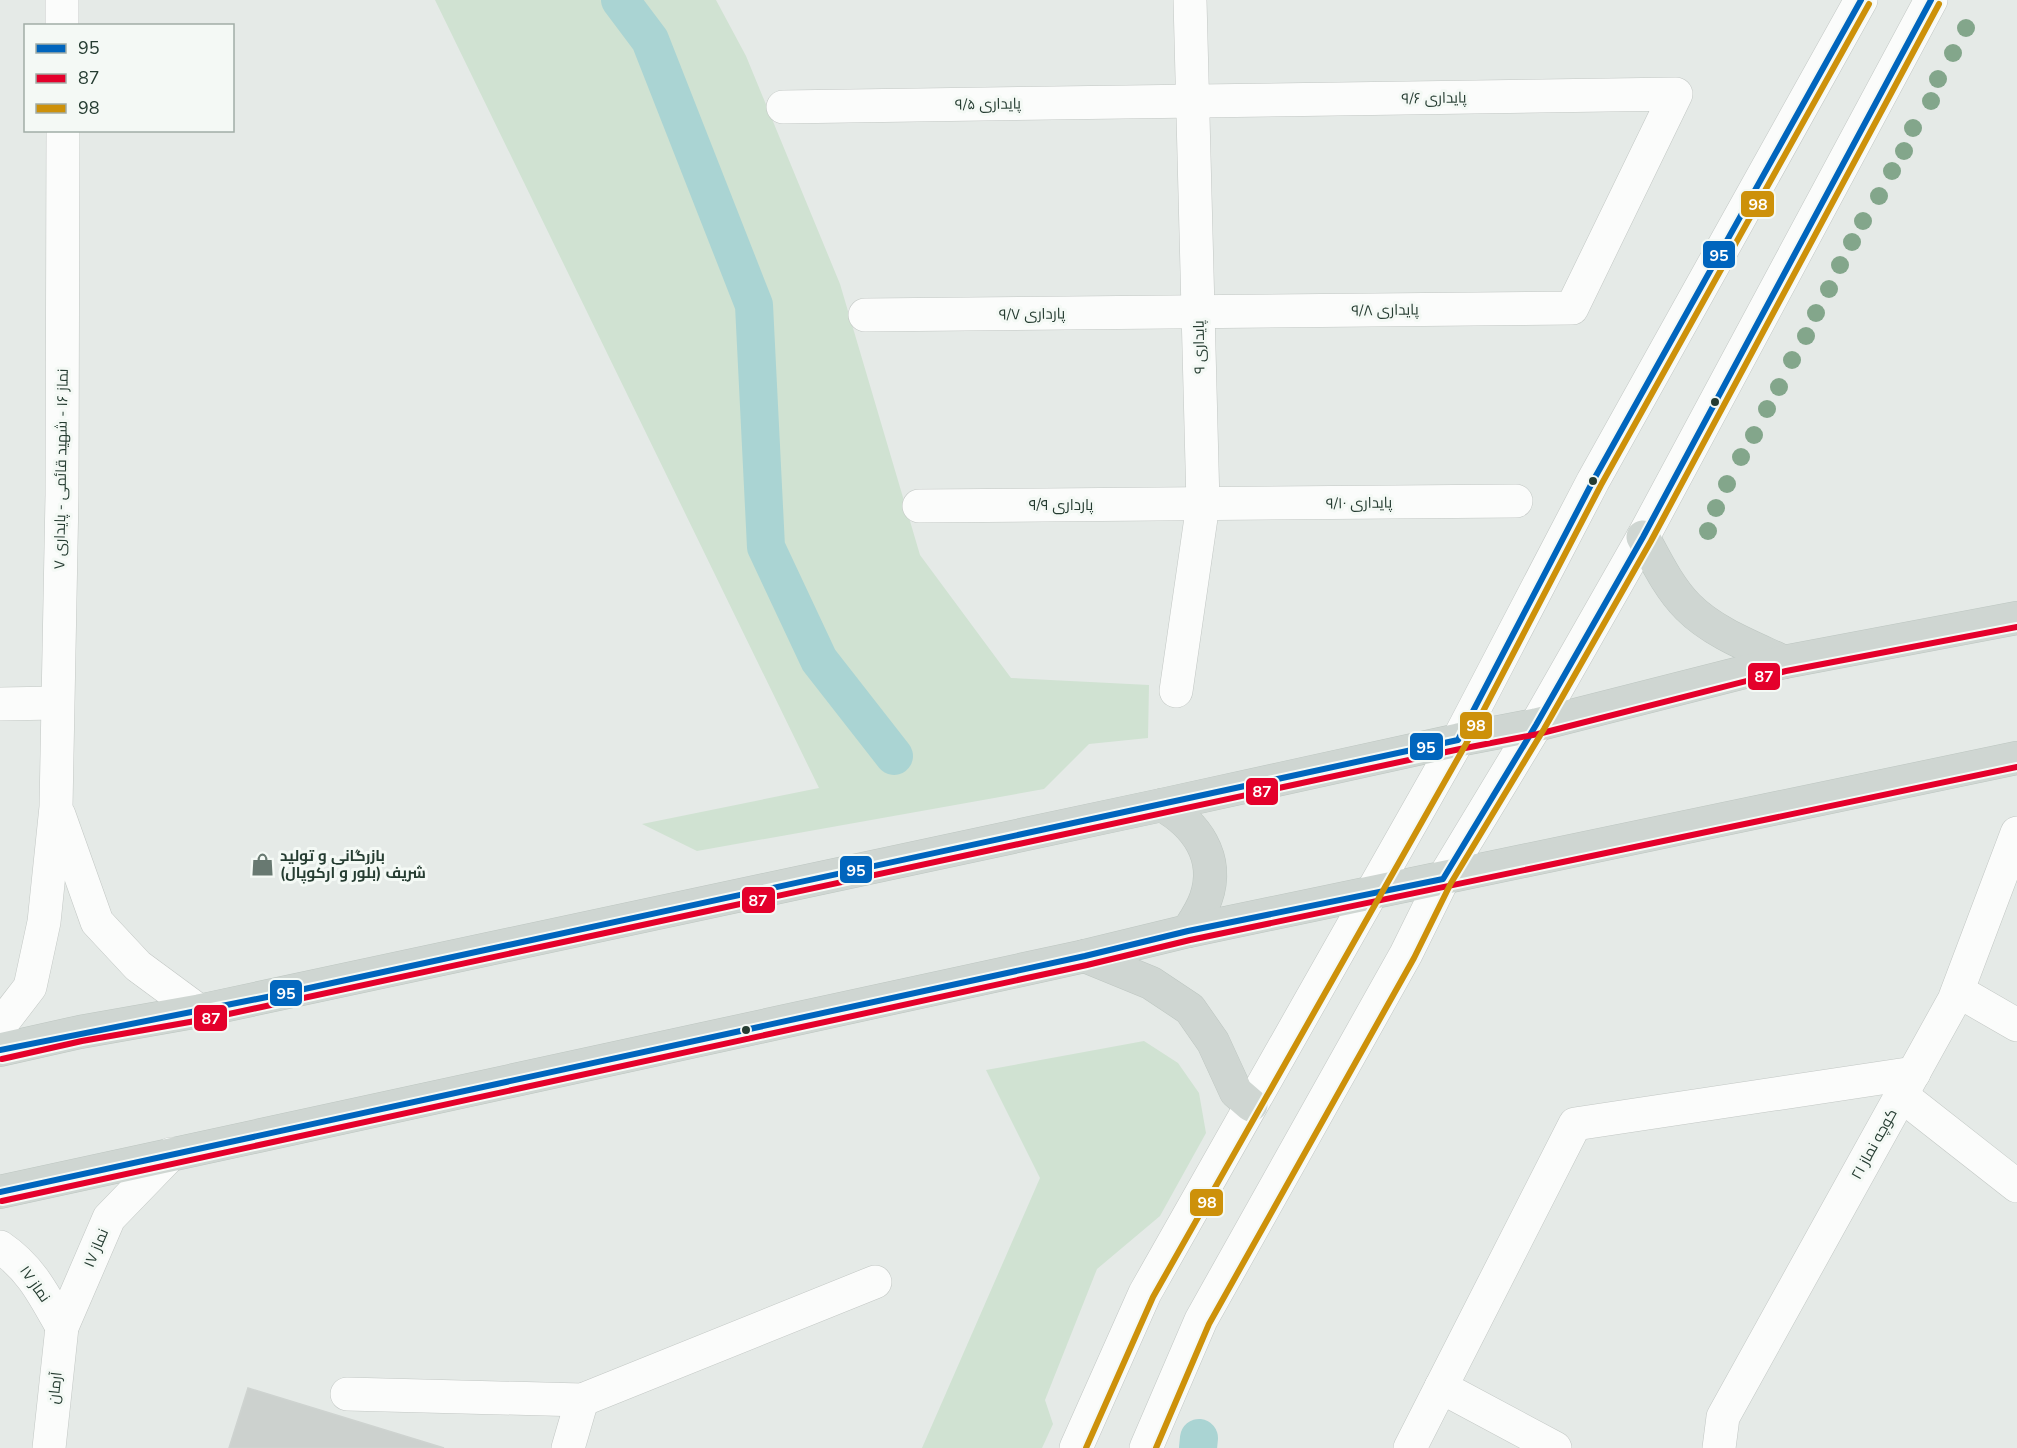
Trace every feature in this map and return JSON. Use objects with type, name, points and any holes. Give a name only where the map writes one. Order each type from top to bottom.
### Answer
[{"type":"main road","points":[[1643,537],[1666,577],[1688,607],[1724,634],[1784,662]]},
{"type":"main road","points":[[0,1050],[80,1032],[199,1011],[1536,725],[1784,662],[2017,618]]},
{"type":"main road","points":[[0,1192],[1085,956],[1188,931],[2017,758]]},
{"type":"main road","points":[[1162,805],[1179,814],[1192,826],[1202,842],[1208,860],[1210,879],[1207,897],[1188,931]]},
{"type":"main road","points":[[1085,956],[1150,983],[1190,1010],[1213,1042],[1236,1092],[1251,1105]]},
{"type":"street","points":[[62,0],[62,24]]},
{"type":"street","name":"پایداری ۹","points":[[1176,691],[1203,504],[1190,0]]},
{"type":"street","points":[[1076,1448],[1145,1293],[1458,740],[1593,481],[1861,0]]},
{"type":"street","points":[[1146,1448],[1201,1320],[1406,954],[1443,879],[1536,725],[1643,537],[1931,0]]},
{"type":"street","name":"پایداری ۹/۶","points":[[1192,101],[1676,94],[1572,308]]},
{"type":"street","name":"پایداری ۹/۵","points":[[783,107],[1192,101]]},
{"type":"street","name":"نماز ۱۶ - شهید قائمی - پایداری ۷","points":[[0,1026],[30,987],[45,922],[56,807],[62,495],[63,132]]},
{"type":"street","name":"پایداری ۹/۸","points":[[1198,312],[1572,308]]},
{"type":"street","name":"پارداری ۹/۷","points":[[865,315],[1198,312]]},
{"type":"street","name":"پایداری ۹/۱۰","points":[[1203,504],[1516,501]]},
{"type":"street","name":"پارداری ۹/۹","points":[[919,506],[1203,504]]},
{"type":"street","points":[[0,704],[57,703]]},
{"type":"street","points":[[56,807],[97,922],[138,966],[199,1011]]},
{"type":"street","name":"کوچه نماز ۲۱","points":[[1719,1448],[1723,1417],[1958,992],[2017,833]]},
{"type":"street","points":[[1958,992],[2017,1025]]},
{"type":"street","points":[[1410,1448],[1575,1124],[1908,1084],[2017,1186]]},
{"type":"street","name":"نماز ۱٧","points":[[62,1327],[109,1218],[171,1154]]},
{"type":"street","name":"نماز ۱۷","points":[[0,1247],[15,1257],[36,1281],[62,1327]]},
{"type":"street","points":[[347,1394],[582,1400],[875,1282]]},
{"type":"street","name":"آرمان","points":[[49,1448],[62,1327]]},
{"type":"street","points":[[1441,1387],[1555,1448]]},
{"type":"street","points":[[568,1448],[582,1400]]},
{"type":"green space","points":[[435,0],[716,0],[746,56],[840,284],[920,555],[1011,678],[1149,685],[1148,738],[1089,744],[1044,789],[697,851],[642,824],[819,788]]},
{"type":"green space","points":[[1144,1041],[1178,1063],[1199,1093],[1206,1133],[1160,1216],[1097,1269],[1045,1400],[1053,1424],[1042,1448],[922,1448],[1040,1178],[986,1070]]},
{"type":"building","points":[[248,1388],[444,1448],[229,1448]]},
{"type":"waterway","points":[[620,0],[650,40],[754,305],[766,547],[819,660],[894,756]]},
{"type":"waterway","points":[[1198,1448],[1199,1438]]},
{"type":"transit line","name":"95","points":[[0,1050],[272,996],[1458,740],[1593,481],[1861,0]]},
{"type":"transit line","name":"95","points":[[0,1192],[1085,956],[1188,931],[1443,879],[1536,725],[1643,537],[1931,0]]},
{"type":"transit line","name":"98","points":[[1086,1448],[1153,1297],[1466,744],[1601,485],[1869,4]]},
{"type":"transit line","name":"98","points":[[1156,1448],[1209,1324],[1414,958],[1451,883],[1544,729],[1651,541],[1939,4]]},
{"type":"transit line","name":"87","points":[[2,1059],[82,1041],[201,1020],[1538,734],[1786,671],[2017,627]]},
{"type":"transit line","name":"87","points":[[2,1201],[1087,965],[1190,940],[2017,767]]},
{"type":"place","name":"بازرگانی و تولید شریف (بلور و ارکوپال)","points":[[262,865]]}]
